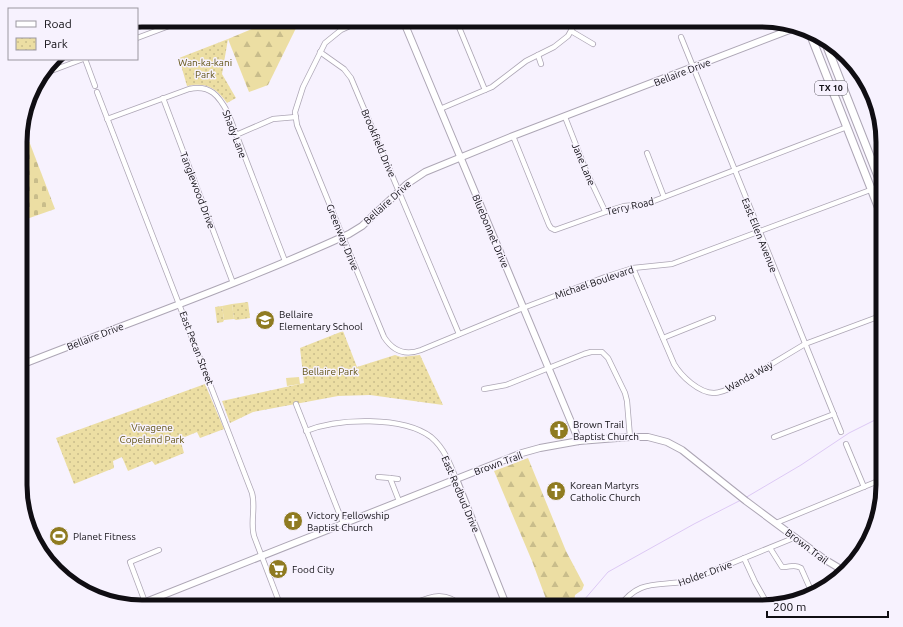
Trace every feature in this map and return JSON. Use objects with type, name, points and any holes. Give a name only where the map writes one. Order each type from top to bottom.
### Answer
[{"type":"main road","name":"TX 10","points":[[812,39],[876,202]]},
{"type":"main road","name":"TX 10","points":[[828,49],[876,173]]},
{"type":"street","points":[[138,38],[166,27]]},
{"type":"street","points":[[236,135],[273,119],[296,117],[297,105],[302,87],[325,43],[335,34],[349,27]]},
{"type":"street","name":"Bluebonnet Drive","points":[[406,27],[579,441]]},
{"type":"street","points":[[459,27],[485,90]]},
{"type":"street","points":[[440,109],[497,84],[526,61],[554,47],[573,27]]},
{"type":"street","name":"Bellaire Drive","points":[[27,363],[233,283],[343,237],[362,226],[418,176],[513,136],[789,30]]},
{"type":"street","points":[[571,31],[593,44]]},
{"type":"street","name":"East Ellen Avenue","points":[[680,37],[841,432]]},
{"type":"street","name":"Brookfield Drive","points":[[320,52],[344,69],[350,78],[459,334]]},
{"type":"street","points":[[538,55],[541,64]]},
{"type":"street","points":[[52,71],[81,60]]},
{"type":"street","points":[[84,60],[95,86]]},
{"type":"street","name":"Shady Lane","points":[[108,119],[196,87],[210,90],[218,97],[228,113],[285,261]]},
{"type":"street","name":"East Pecan Street","points":[[97,92],[252,493],[254,507],[253,532],[278,600]]},
{"type":"street","name":"Tanglewood Drive","points":[[163,98],[233,283]]},
{"type":"street","name":"Greenway Drive","points":[[296,117],[297,125],[384,337],[391,346],[400,351]]},
{"type":"street","name":"Jane Lane","points":[[564,117],[586,173],[605,212]]},
{"type":"street","name":"Terry Road","points":[[513,136],[551,228],[555,230],[624,206],[646,204],[846,127]]},
{"type":"street","points":[[647,153],[664,197]]},
{"type":"street","name":"Michael Boulevard","points":[[400,351],[406,353],[416,352],[523,308],[633,268],[672,264],[871,189],[876,189]]},
{"type":"street","name":"Wanda Way","points":[[633,268],[679,372],[690,382],[704,391],[715,393],[727,390],[805,344],[876,318]]},
{"type":"street","points":[[663,338],[713,318]]},
{"type":"street","points":[[484,389],[506,385],[590,352],[599,351],[604,353],[612,364],[625,393],[630,437]]},
{"type":"street","points":[[296,404],[343,523]]},
{"type":"street","points":[[774,437],[834,414]]},
{"type":"street","name":"East Redbud Drive","points":[[306,431],[314,428],[361,421],[377,422],[410,427],[424,433],[436,442],[445,454],[456,478],[504,600]]},
{"type":"street","name":"Brown Trail","points":[[150,600],[522,453],[579,441],[630,437],[648,437],[673,444],[746,501],[779,524],[824,559],[840,569]]},
{"type":"street","points":[[846,444],[864,487]]},
{"type":"street","points":[[378,477],[398,479]]},
{"type":"street","points":[[390,478],[399,501]]},
{"type":"street","points":[[779,524],[784,520],[876,482]]},
{"type":"street","name":"Holder Drive","points":[[625,600],[630,594],[640,587],[675,584],[688,581],[796,537]]},
{"type":"street","points":[[770,548],[782,567],[794,565],[801,568],[812,588]]},
{"type":"street","points":[[144,600],[130,562],[159,550]]},
{"type":"street","points":[[744,558],[765,600]]},
{"type":"street","points":[[424,600],[442,595],[454,600]]},
{"type":"green space","points":[[256,27],[297,27],[268,85],[249,92],[228,39]]},
{"type":"green space","name":"Wan-ka-kani Park","points":[[228,39],[222,74],[236,98],[227,103],[219,93],[210,87],[205,85],[187,86],[179,58]]},
{"type":"green space","points":[[27,137],[55,209],[27,219]]},
{"type":"green space","points":[[248,302],[250,318],[234,319],[232,304]]},
{"type":"green space","points":[[232,304],[234,319],[224,320],[222,306]]},
{"type":"green space","points":[[222,306],[224,320],[223,322],[217,323],[215,307]]},
{"type":"green space","name":"Bellaire Park","points":[[343,331],[357,367],[395,355],[401,357],[420,355],[443,405],[370,395],[338,396],[253,412],[230,423],[222,401],[304,383],[300,348]]},
{"type":"green space","points":[[299,377],[300,384],[287,386],[286,378]]},
{"type":"green space","name":"Vivagene Copeland Park","points":[[205,384],[224,429],[200,438],[197,432],[180,439],[184,453],[155,465],[152,461],[128,471],[122,457],[113,461],[114,468],[74,484],[56,438]]},
{"type":"green space","points":[[528,458],[566,551],[584,585],[582,590],[575,595],[574,600],[546,600],[532,561],[494,471]]},
{"type":"waterway","points":[[745,498],[801,465],[849,433],[876,420]]},
{"type":"waterway","points":[[584,600],[608,572],[694,524],[741,500]]},
{"type":"place","name":"Bellaire Elementary School","points":[[265,320]]},
{"type":"place","name":"Brown Trail Baptist Church","points":[[559,430]]},
{"type":"place","name":"Korean Martyrs Catholic Church","points":[[556,491]]},
{"type":"place","name":"Victory Fellowship Baptist Church","points":[[293,521]]},
{"type":"place","name":"Planet Fitness","points":[[59,536]]},
{"type":"place","name":"Food City","points":[[278,569]]}]
